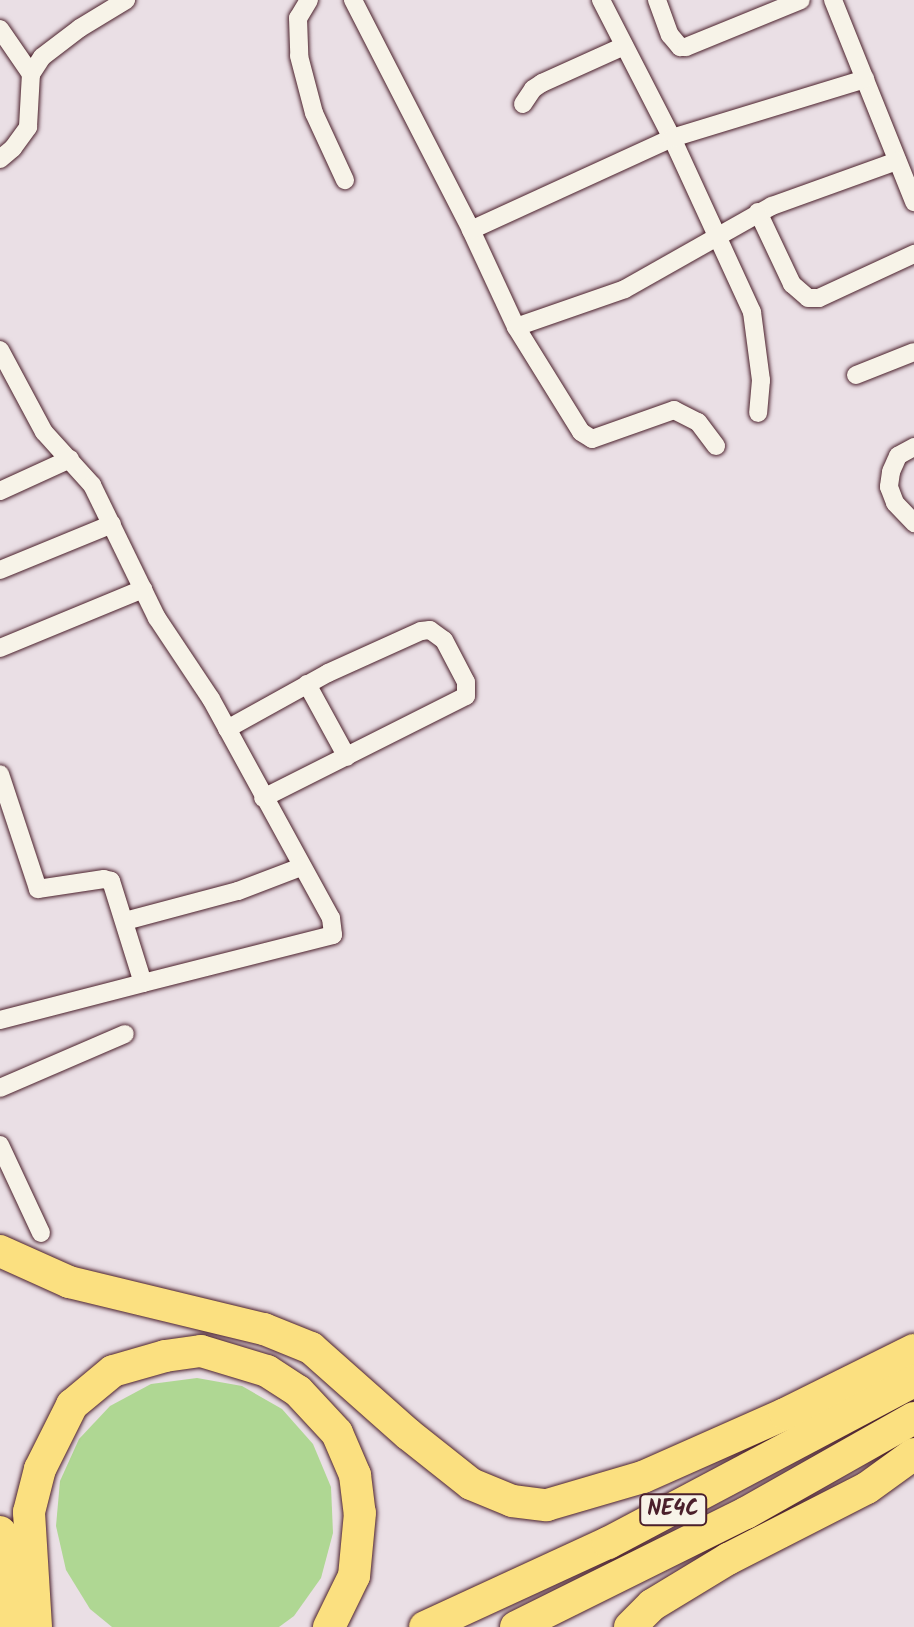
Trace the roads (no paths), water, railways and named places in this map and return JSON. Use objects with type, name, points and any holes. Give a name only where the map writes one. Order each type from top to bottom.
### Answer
[{"type":"highway","points":[[0,1251],[69,1282],[264,1329],[311,1348],[408,1434],[471,1484],[512,1501],[547,1505],[643,1477],[785,1414],[914,1350]]},
{"type":"highway","points":[[34,1627],[29,1512],[40,1469],[72,1405],[113,1371],[165,1356],[201,1351],[267,1371],[298,1391],[337,1433],[355,1475],[360,1513],[354,1576],[329,1627]]},
{"type":"highway","name":"NE4C","points":[[425,1627],[608,1543],[914,1381]]},
{"type":"highway","name":"NE4C","points":[[516,1627],[746,1513],[914,1418]]},
{"type":"highway","points":[[630,1627],[652,1605],[728,1559],[867,1488],[914,1454]]},
{"type":"highway","points":[[0,1532],[34,1627]]},
{"type":"highway","points":[[0,1598],[10,1627]]},
{"type":"street","points":[[0,159],[13,148],[28,127],[31,74],[42,57],[126,0]]},
{"type":"street","points":[[309,0],[298,18],[299,56],[314,113],[345,180]]},
{"type":"street","points":[[353,0],[471,230],[516,327],[585,437],[598,438],[674,410],[698,422],[716,446]]},
{"type":"street","points":[[601,0],[672,138],[752,312],[761,380],[758,413]]},
{"type":"street","points":[[657,0],[670,35],[680,47],[686,47],[801,0]]},
{"type":"street","points":[[833,0],[914,202]]},
{"type":"street","points":[[0,29],[31,74]]},
{"type":"street","points":[[523,104],[533,89],[542,83],[624,46]]},
{"type":"street","points":[[471,230],[556,188],[672,138],[865,79]]},
{"type":"street","points":[[516,327],[625,289],[758,212],[897,161]]},
{"type":"street","points":[[758,212],[792,284],[808,298],[819,298],[914,254]]},
{"type":"street","points":[[0,350],[31,413],[87,478],[171,642],[195,673],[331,918],[333,935],[0,1020]]},
{"type":"street","points":[[856,375],[914,352]]},
{"type":"street","points":[[914,447],[898,456],[889,487],[895,503],[914,523]]},
{"type":"street","points":[[0,491],[70,459]]},
{"type":"street","points":[[0,570],[112,524]]},
{"type":"street","points":[[0,648],[143,589]]},
{"type":"street","points":[[227,729],[307,684],[421,631],[430,630],[444,640],[466,682],[466,696],[263,798]]},
{"type":"street","points":[[307,684],[347,757]]},
{"type":"street","points":[[0,774],[38,889],[104,879],[111,881],[143,983]]},
{"type":"street","points":[[125,921],[238,891],[301,867]]},
{"type":"street","points":[[0,1088],[125,1034]]},
{"type":"street","points":[[0,1145],[41,1233]]}]
